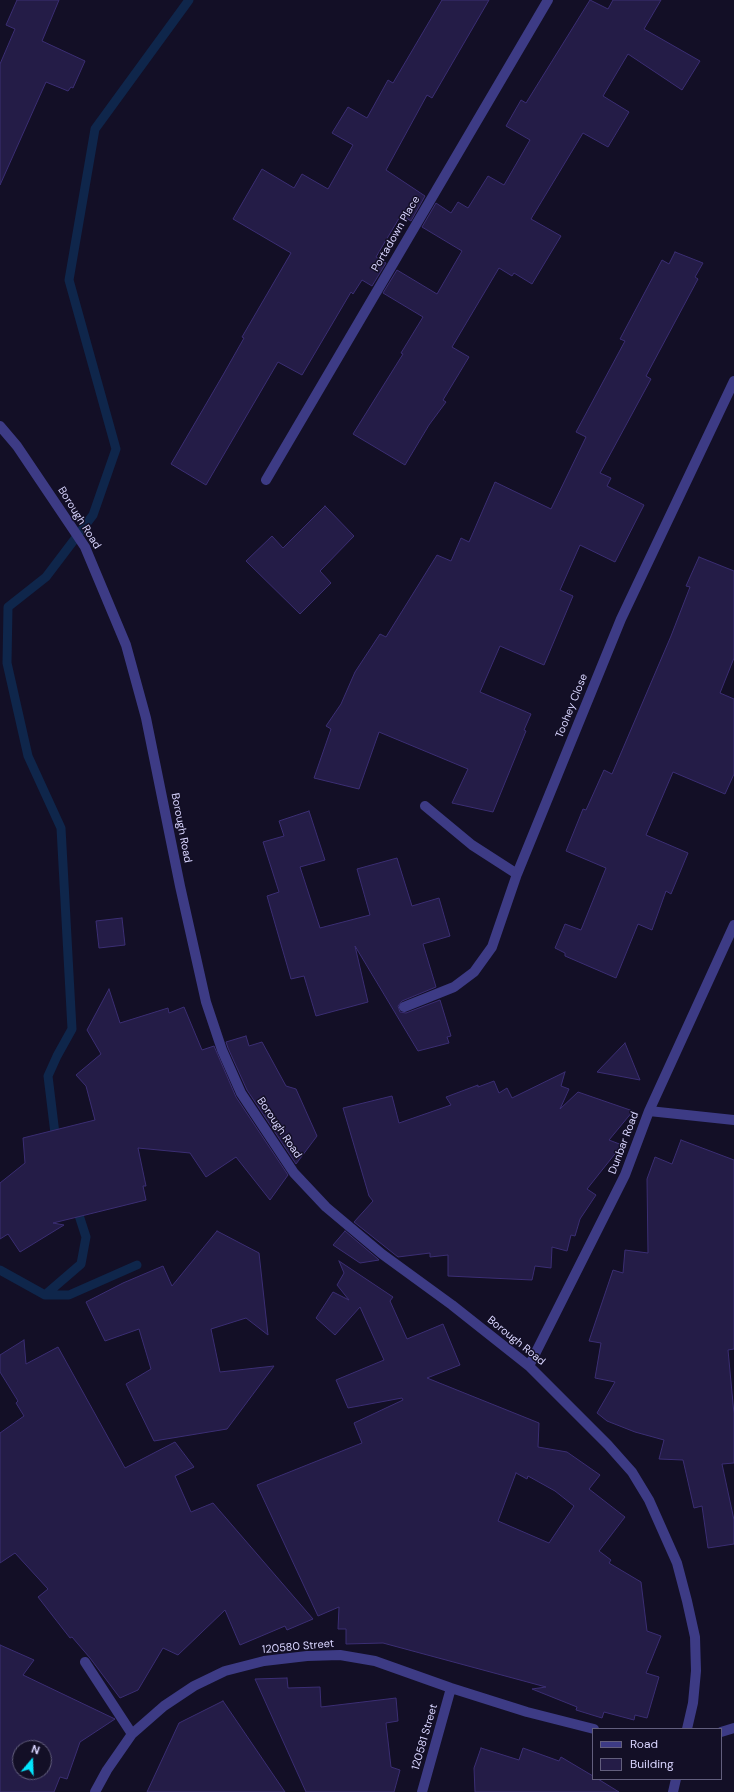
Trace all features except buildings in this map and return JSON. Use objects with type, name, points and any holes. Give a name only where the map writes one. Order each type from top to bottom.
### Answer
[{"type":"street","name":"Portadown Place","points":[[266,480],[548,0]]},
{"type":"street","name":"Toohey Close","points":[[404,1007],[454,987],[474,972],[492,947],[517,874],[621,619],[734,381]]},
{"type":"street","name":"Borough Road","points":[[0,426],[17,446],[85,547],[126,645],[146,718],[178,879],[206,1002],[222,1050],[241,1093],[294,1173],[326,1206],[382,1254],[452,1305],[529,1366],[608,1445],[632,1472],[649,1500],[677,1563],[694,1637],[696,1672],[693,1703],[688,1728]]},
{"type":"street","points":[[425,806],[472,845],[517,874]]},
{"type":"street","name":"Dunbar Road","points":[[529,1366],[625,1175],[649,1111],[734,925]]},
{"type":"street","points":[[649,1111],[734,1120]]},
{"type":"street","name":"120580 Street","points":[[95,1792],[107,1770],[132,1734],[164,1706],[194,1686],[225,1671],[264,1661],[307,1656],[340,1655],[375,1661],[451,1688],[527,1712],[592,1728]]},
{"type":"street","points":[[85,1662],[132,1734]]},
{"type":"street","name":"120581 Street","points":[[422,1792],[451,1688]]},
{"type":"street","points":[[722,1732],[734,1728]]},
{"type":"street","points":[[673,1792],[676,1780]]},
{"type":"waterway","points":[[56,1142],[48,1076],[72,1029],[61,828],[28,756],[7,663],[8,607],[46,577],[93,515],[116,449],[69,280],[95,129],[189,0]]},
{"type":"waterway","points":[[0,1270],[45,1295],[81,1264],[86,1237],[76,1206]]},
{"type":"waterway","points":[[45,1295],[69,1295],[137,1265]]}]
